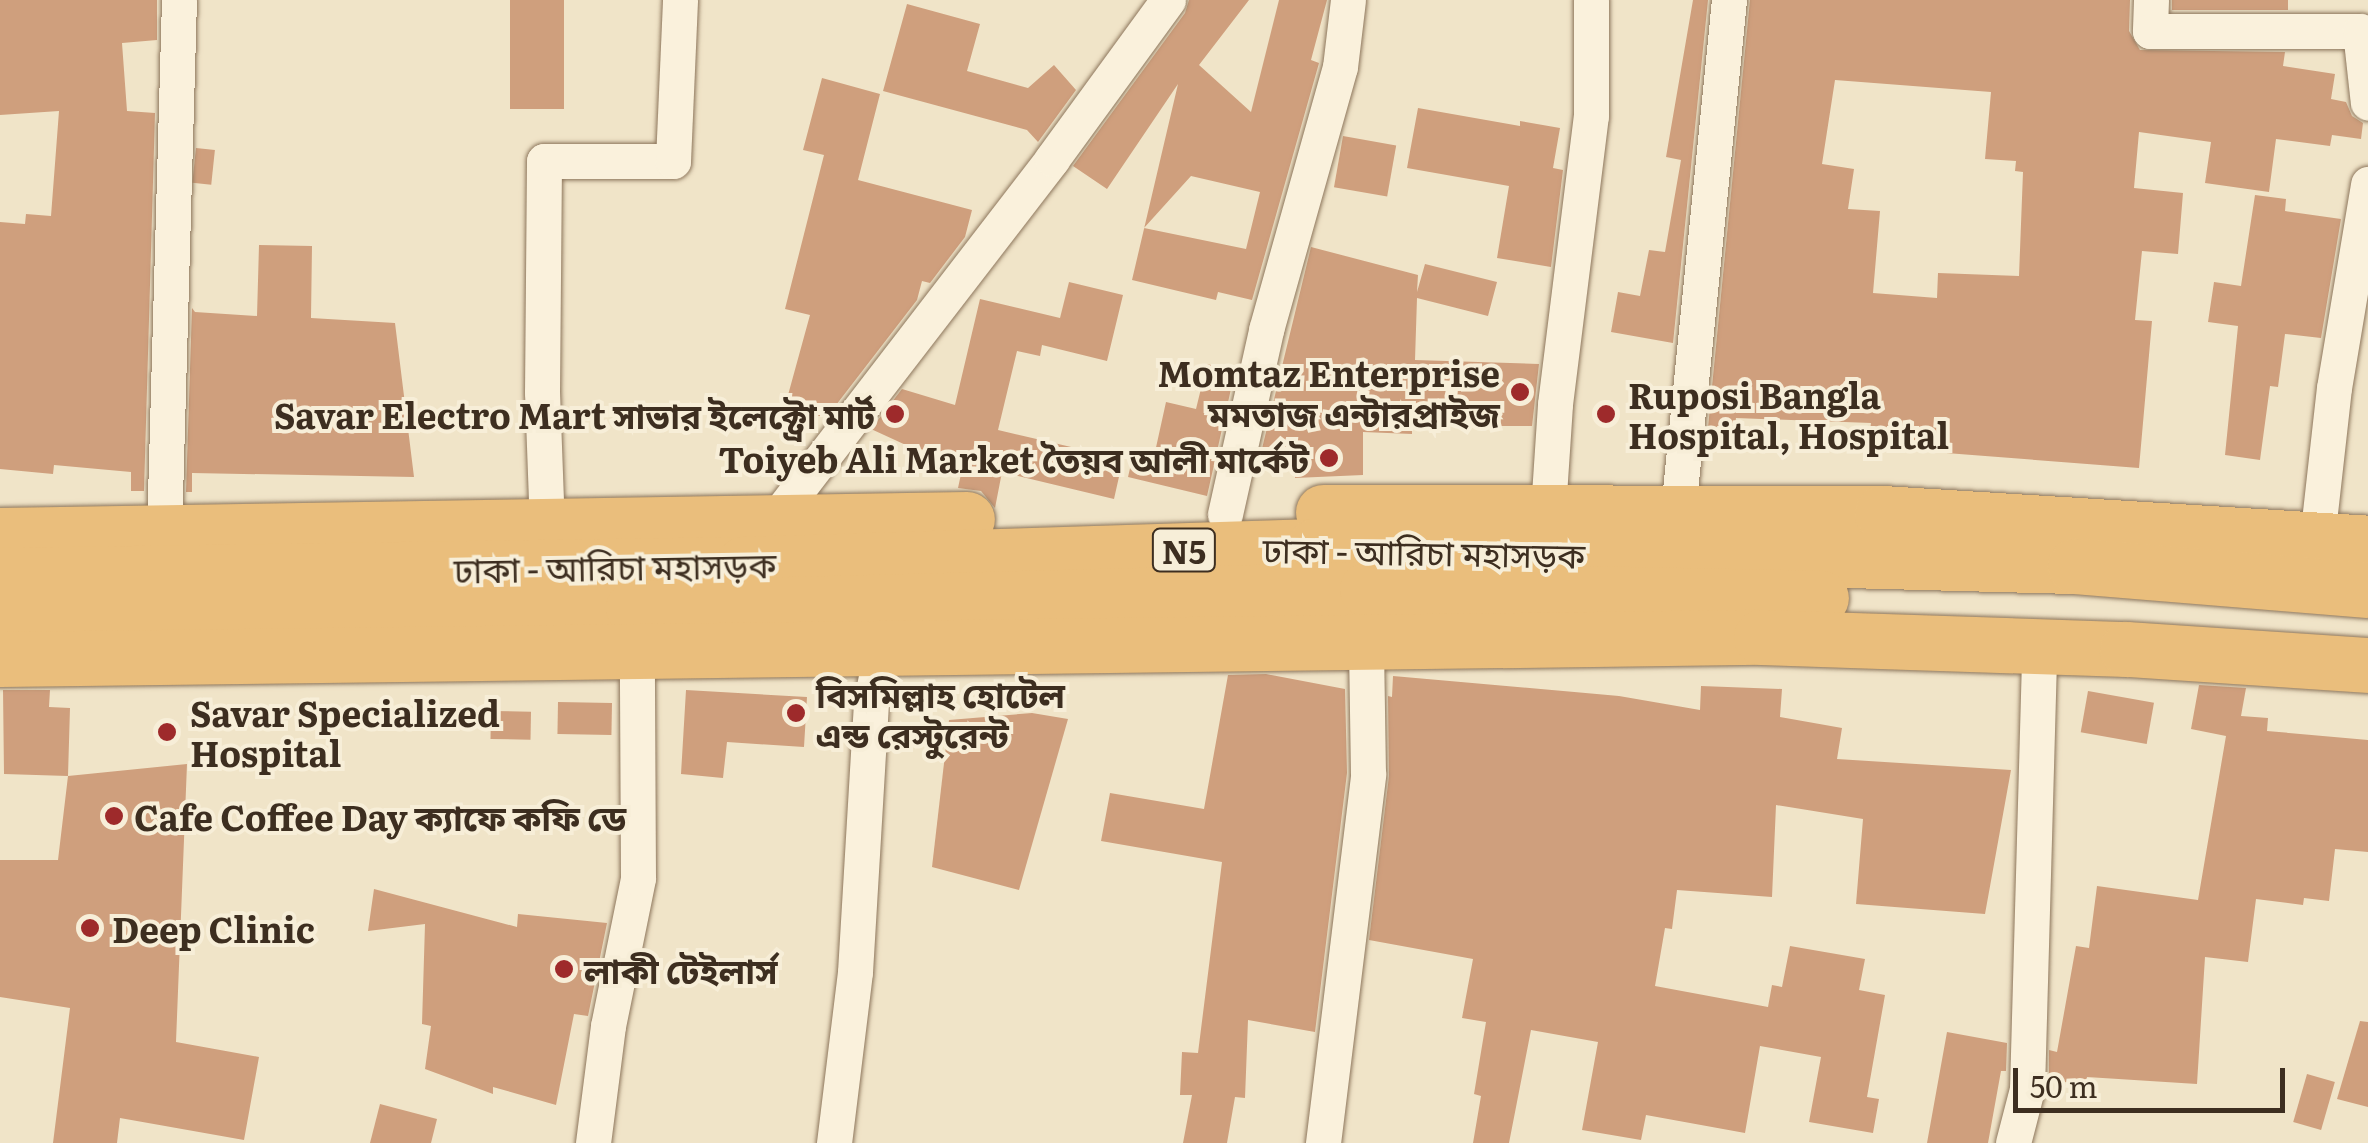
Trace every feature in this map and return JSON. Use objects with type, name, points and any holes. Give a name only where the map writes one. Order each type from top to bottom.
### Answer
[{"type":"highway","points":[[0,534],[1548,510],[1882,513],[2342,541]]},
{"type":"highway","name":"ঢাকা - আরিচা মহাসড়ক","points":[[0,576],[743,564],[1316,546],[2075,566],[2368,590]]},
{"type":"highway","name":"ঢাকা - আরিচা মহাসড়ক","points":[[0,616],[632,608],[1367,589],[2039,602],[2368,627]]},
{"type":"highway","points":[[0,659],[1761,637],[2038,646],[2368,664]]},
{"type":"street","points":[[164,533],[179,0]]},
{"type":"street","points":[[547,528],[542,392],[544,161],[674,161],[680,0]]},
{"type":"street","points":[[772,523],[804,487],[1168,0]]},
{"type":"street","points":[[1225,514],[1266,330],[1340,67],[1348,0]]},
{"type":"street","points":[[1548,510],[1554,404],[1591,116],[1591,0]]},
{"type":"street","points":[[1678,511],[1729,0]]},
{"type":"street","points":[[2151,0],[2150,31],[2360,30],[2368,103]]},
{"type":"street","points":[[2342,541],[2334,388],[2368,184]]},
{"type":"street","points":[[1322,1143],[1368,774],[1366,640]]},
{"type":"street","points":[[2013,1143],[2027,1089],[2038,646]]},
{"type":"street","points":[[834,1143],[854,972],[871,701],[882,648]]},
{"type":"street","points":[[593,1143],[608,1026],[638,878],[638,650]]},
{"type":"building","points":[[0,0],[157,0],[157,40],[122,43],[127,111],[155,113],[144,491],[131,491],[131,472],[54,465],[53,474],[0,469],[0,222],[25,224],[26,214],[51,216],[59,111],[0,115]]},
{"type":"building","points":[[510,0],[564,0],[564,109],[510,109]]},
{"type":"building","points":[[1189,0],[1249,0],[1199,65],[1251,112],[1279,0],[1327,0],[1311,60],[1319,63],[1252,300],[1218,292],[1216,300],[1132,280],[1144,228],[1178,84],[1107,189],[1073,166],[1185,13]],"holes":[[[1191,176],[1260,192],[1246,249],[1144,228]]]},
{"type":"building","points":[[1693,0],[1708,0],[1673,343],[1611,332],[1618,292],[1640,296],[1649,250],[1665,252],[1681,160],[1666,157]]},
{"type":"building","points":[[1750,0],[2130,0],[2129,31],[2140,50],[2285,52],[2283,66],[2335,74],[2331,99],[2346,102],[2352,116],[2363,123],[2361,139],[2332,135],[2330,146],[2276,139],[2269,192],[2205,183],[2211,142],[2139,132],[2134,188],[2183,193],[2178,254],[2142,251],[2135,320],[2152,321],[2139,468],[1868,447],[1871,423],[1736,418],[1731,452],[1706,448]],"holes":[[[1835,80],[1991,92],[1985,159],[2016,161],[2015,171],[2023,172],[2019,276],[1938,273],[1937,298],[1873,293],[1880,211],[1848,209],[1854,169],[1822,164]]]},
{"type":"building","points":[[2172,0],[2288,0],[2288,10],[2172,10]]},
{"type":"building","points":[[907,4],[980,24],[967,71],[1028,88],[1054,65],[1076,90],[1038,142],[1027,130],[883,91]]},
{"type":"building","points":[[822,78],[880,94],[858,180],[972,210],[965,237],[930,283],[922,281],[917,300],[826,418],[785,406],[810,315],[785,309],[824,155],[803,150]]},
{"type":"building","points":[[1418,108],[1520,126],[1520,121],[1560,128],[1553,168],[1563,170],[1551,267],[1497,258],[1509,186],[1407,168]]},
{"type":"building","points":[[1343,136],[1396,145],[1387,197],[1334,187]]},
{"type":"building","points":[[196,148],[215,150],[211,185],[192,183]]},
{"type":"building","points":[[2255,195],[2286,199],[2285,211],[2341,219],[2321,338],[2285,334],[2278,387],[2270,386],[2260,460],[2225,455],[2238,326],[2208,322],[2214,282],[2241,286]]},
{"type":"building","points":[[259,245],[312,246],[311,318],[395,323],[414,477],[192,473],[192,492],[186,492],[192,308],[195,312],[257,316]]},
{"type":"building","points":[[1311,247],[1418,275],[1417,292],[1425,264],[1497,282],[1488,316],[1417,298],[1415,360],[1539,364],[1532,426],[1412,426],[1412,434],[1363,432],[1363,475],[1295,478],[1295,466],[1258,465]]},
{"type":"building","points":[[1069,282],[1123,295],[1107,361],[1042,345],[1040,356],[1017,351],[998,430],[1123,459],[1114,499],[1002,472],[995,508],[981,491],[958,488],[964,460],[908,446],[871,429],[902,389],[955,405],[980,299],[1060,318]]},
{"type":"building","points":[[1207,364],[1235,371],[1207,496],[1128,477],[1135,447],[1155,452],[1166,402],[1196,409]]},
{"type":"building","points":[[1266,674],[1345,689],[1347,773],[1315,1032],[1248,1020],[1245,1098],[1235,1097],[1227,1143],[1183,1143],[1192,1095],[1180,1095],[1182,1052],[1198,1053],[1222,862],[1101,841],[1110,793],[1204,809],[1228,675]]},
{"type":"building","points":[[1393,676],[1619,696],[1700,710],[1701,686],[1782,689],[1780,717],[1842,728],[1837,759],[2011,770],[1985,914],[1856,904],[1863,819],[1776,805],[1772,897],[1677,890],[1672,929],[1665,928],[1655,986],[1768,1007],[1772,985],[1782,987],[1790,946],[1865,959],[1859,990],[1885,995],[1867,1097],[1879,1099],[1873,1133],[1809,1122],[1821,1057],[1760,1046],[1745,1133],[1646,1115],[1641,1140],[1582,1130],[1598,1042],[1531,1030],[1509,1143],[1473,1143],[1481,1096],[1474,1094],[1486,1022],[1462,1018],[1473,959],[1369,940],[1389,776],[1388,696],[1392,697]]},
{"type":"building","points":[[2199,685],[2246,688],[2241,716],[2268,718],[2267,731],[2368,740],[2368,852],[2335,849],[2329,901],[2304,898],[2303,905],[2256,899],[2248,962],[2205,957],[2197,1084],[2087,1077],[2086,1086],[2049,1079],[2049,1050],[2057,1052],[2076,946],[2089,948],[2097,886],[2198,900],[2226,736],[2191,729]]},
{"type":"building","points":[[3,690],[50,690],[49,707],[70,708],[68,776],[4,774]]},
{"type":"building","points":[[686,690],[807,697],[804,747],[727,742],[723,778],[681,774]]},
{"type":"building","points":[[2088,691],[2154,703],[2147,744],[2081,732]]},
{"type":"building","points":[[558,702],[612,703],[611,735],[557,734]]},
{"type":"building","points":[[491,711],[531,712],[531,740],[491,739]]},
{"type":"building","points":[[1032,713],[1068,719],[1019,890],[932,867],[949,720]]},
{"type":"building","name":"Deep Clinic","points":[[187,764],[176,1042],[259,1057],[244,1140],[120,1118],[117,1143],[53,1143],[70,1008],[0,997],[0,860],[58,860],[68,776]]},
{"type":"building","points":[[374,889],[517,927],[518,914],[607,923],[588,1016],[574,1014],[556,1105],[493,1087],[493,1094],[425,1069],[431,1026],[422,1024],[425,924],[368,931]]},
{"type":"building","points":[[2360,1021],[2368,1022],[2368,1107],[2337,1099]]},
{"type":"building","points":[[1947,1032],[2007,1043],[2006,1071],[2001,1071],[1988,1143],[1927,1143]]},
{"type":"building","points":[[2307,1074],[2335,1082],[2321,1130],[2293,1122]]},
{"type":"building","points":[[380,1104],[437,1119],[431,1143],[370,1143]]},
{"type":"place","name":"Momtaz Enterprise মমতাজ এন্টারপ্রাইজ","points":[[1520,392]]},
{"type":"place","name":"Savar Electro Mart সাভার ইলেক্ট্রো মার্ট","points":[[895,414]]},
{"type":"place","name":"Ruposi Bangla Hospital, Hospital","points":[[1606,414]]},
{"type":"place","name":"Toiyeb Ali Market তৈয়ব আলী মার্কেট","points":[[1329,458]]},
{"type":"place","name":"বিসমিল্লাহ হোটেল এন্ড রেস্টুরেন্ট","points":[[796,713]]},
{"type":"place","name":"Savar Specialized Hospital","points":[[167,732]]},
{"type":"place","name":"Cafe Coffee Day ক্যাফে কফি ডে","points":[[114,816]]},
{"type":"place","name":"Deep Clinic","points":[[90,928]]},
{"type":"place","name":"লাকী টেইলার্স","points":[[564,969]]}]
